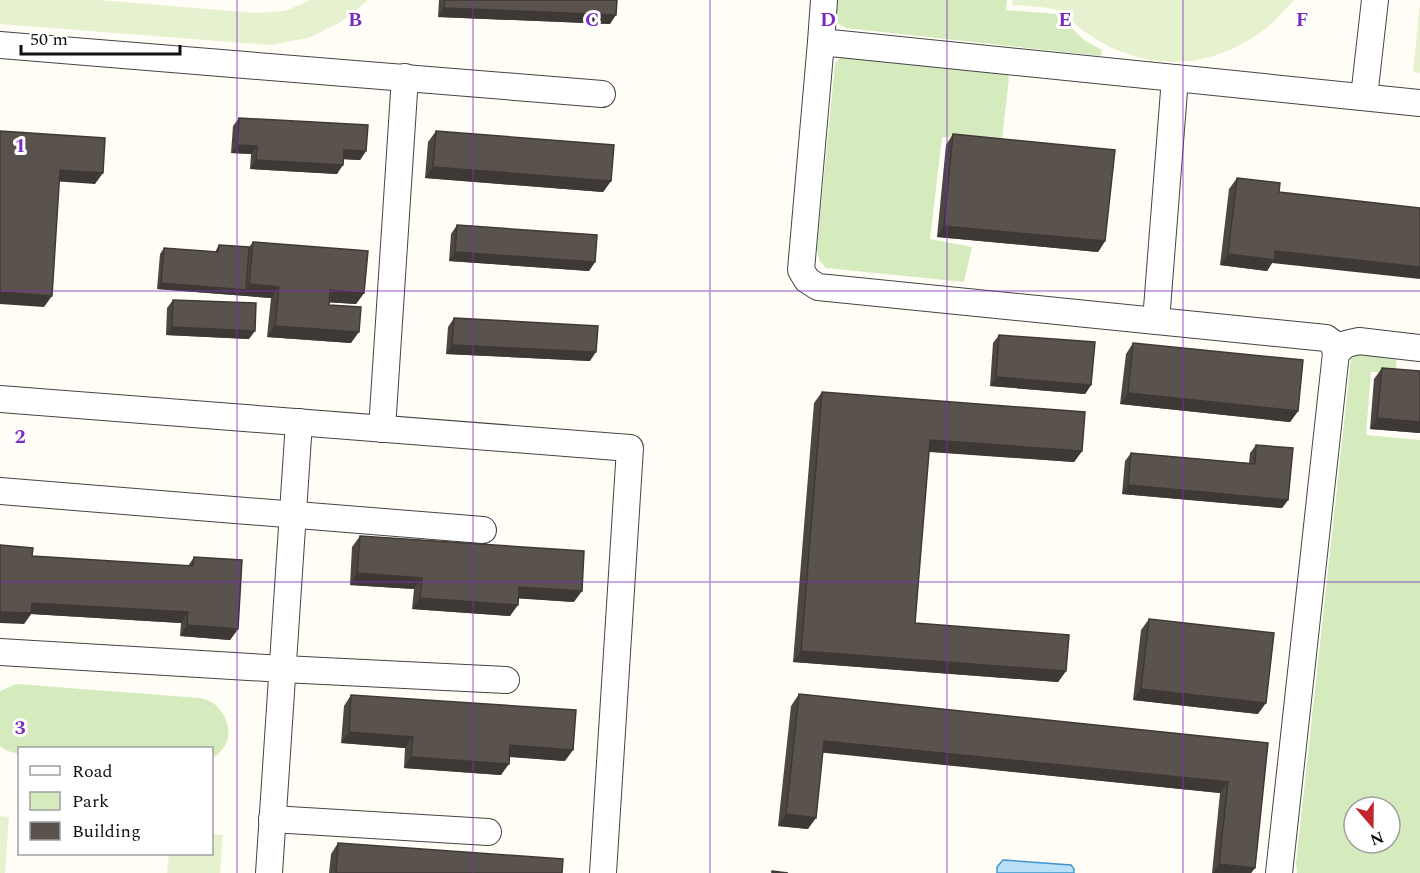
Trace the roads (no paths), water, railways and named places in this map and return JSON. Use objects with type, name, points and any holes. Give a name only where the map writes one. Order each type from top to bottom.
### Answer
[{"type":"street","points":[[824,0],[801,270],[807,280],[818,287],[1326,338],[1333,343],[1336,352],[1279,873]]},
{"type":"street","points":[[1364,97],[1375,0]]},
{"type":"street","points":[[821,42],[1420,103]]},
{"type":"street","points":[[0,45],[602,94]]},
{"type":"street","points":[[382,429],[405,77]]},
{"type":"street","points":[[1156,321],[1176,78]]},
{"type":"street","points":[[1336,352],[1346,344],[1359,341],[1420,348]]},
{"type":"street","points":[[0,399],[630,448],[603,873]]},
{"type":"street","points":[[269,873],[299,422]]},
{"type":"street","points":[[0,491],[483,530]]},
{"type":"street","points":[[0,652],[506,680]]},
{"type":"street","points":[[272,819],[488,832]]},
{"type":"water","points":[[1003,860],[1071,865],[1074,873],[997,873],[997,867]]}]
